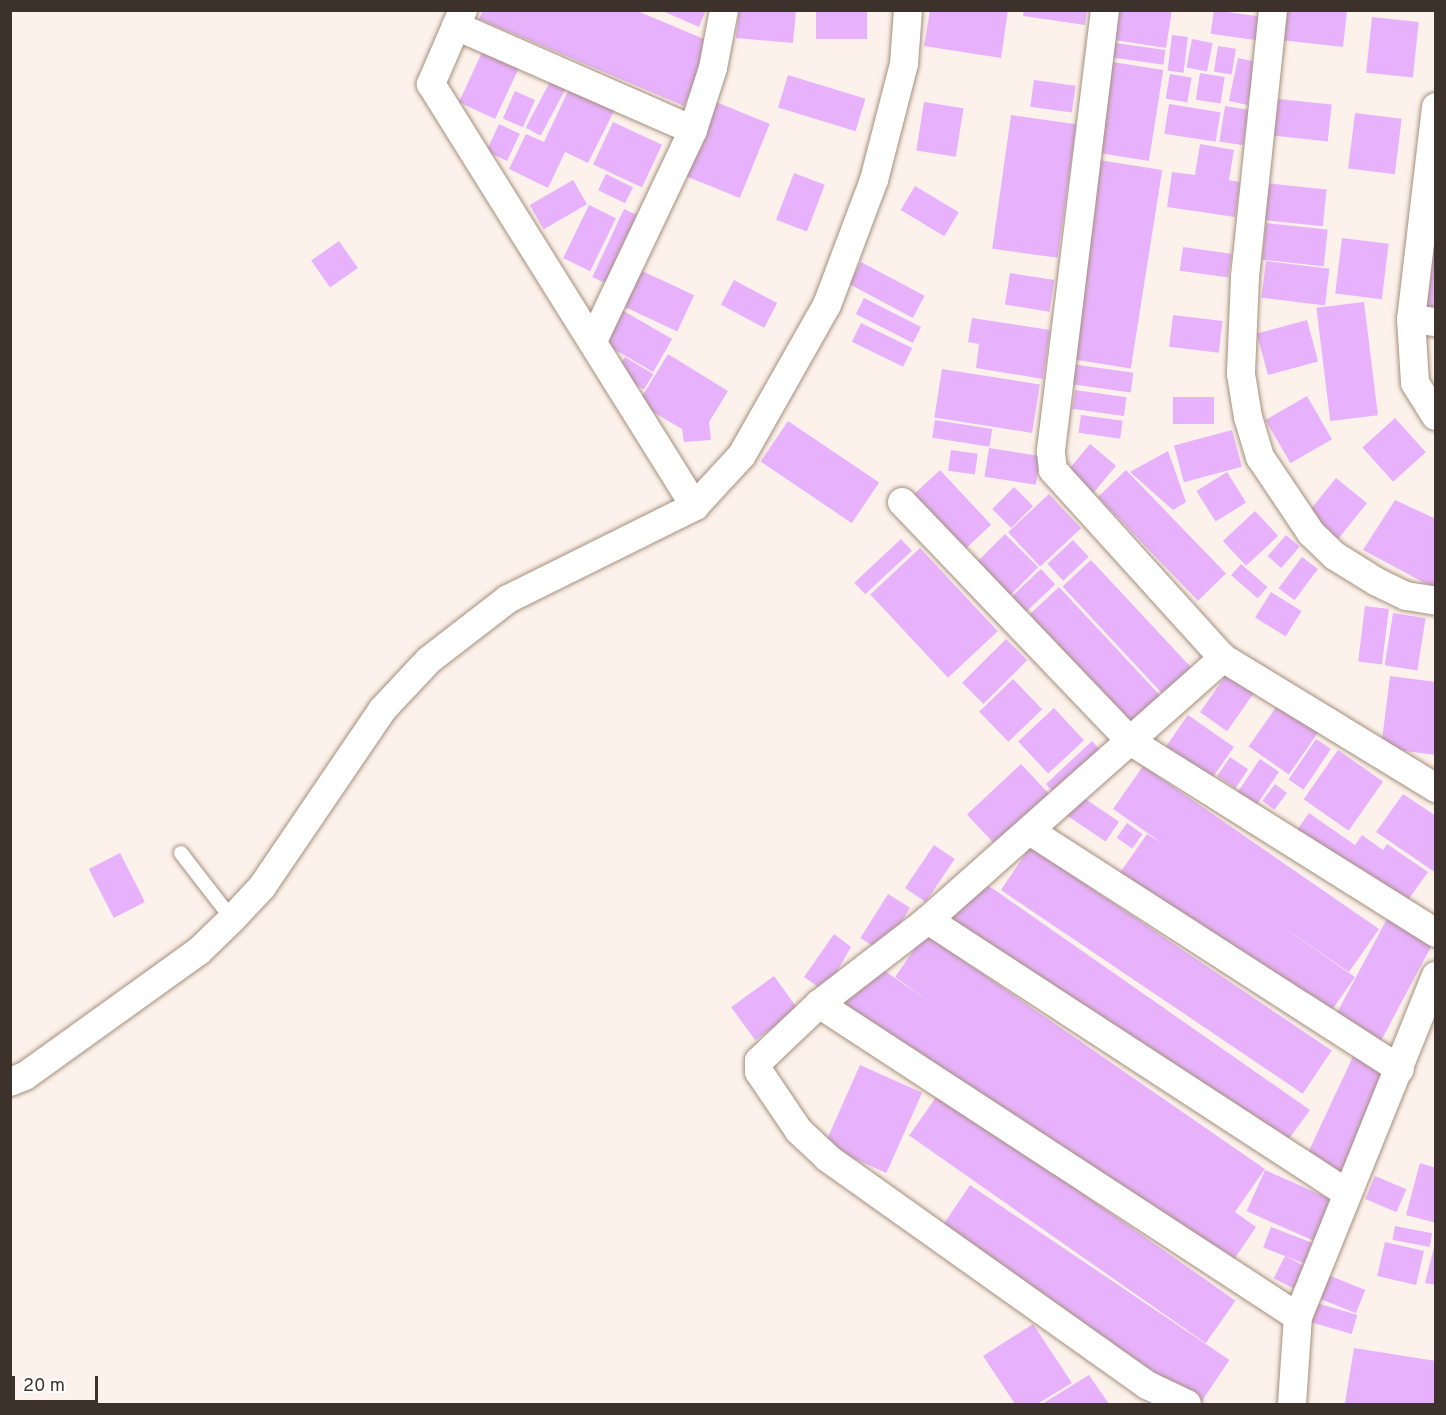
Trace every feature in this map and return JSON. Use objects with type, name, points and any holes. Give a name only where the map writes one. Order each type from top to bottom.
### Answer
[{"type":"street","points":[[593,341],[693,130],[713,68],[724,10]]},
{"type":"street","points":[[10,1082],[25,1076],[199,951],[232,920],[262,887],[383,709],[429,660],[507,599],[695,506],[742,455],[827,305],[874,180],[904,64],[908,10]]},
{"type":"street","points":[[1105,10],[1051,452],[1053,470],[1223,658],[1436,788]]},
{"type":"street","points":[[1273,10],[1245,277],[1241,374],[1248,417],[1260,458],[1311,533],[1335,556],[1377,582],[1406,596],[1436,601]]},
{"type":"street","points":[[693,130],[459,18],[431,84],[695,506]]},
{"type":"street","points":[[1436,107],[1423,320],[1415,383],[1436,416]]},
{"type":"street","points":[[902,502],[1130,741],[1436,933]]},
{"type":"street","points":[[1187,1404],[1151,1395],[828,1158],[799,1131],[759,1072],[759,1061],[819,1004],[928,920],[1223,658]]},
{"type":"street","points":[[1403,769],[1436,768]]},
{"type":"street","points":[[1030,831],[1400,1069]]},
{"type":"street","points":[[928,920],[1346,1192]]},
{"type":"street","points":[[1292,1404],[1298,1317],[1346,1192],[1400,1069],[1436,976]]},
{"type":"street","points":[[819,1004],[1298,1317]]},
{"type":"lane","points":[[181,853],[232,920]]},
{"type":"building","points":[[483,10],[635,10],[711,42],[684,106],[479,19]]},
{"type":"building","points":[[660,10],[706,10],[699,27]]},
{"type":"building","points":[[739,10],[796,10],[793,43],[736,38]]},
{"type":"building","points":[[816,10],[867,10],[867,39],[816,39]]},
{"type":"building","points":[[930,10],[1008,10],[1001,58],[924,46]]},
{"type":"building","points":[[1024,10],[1087,10],[1085,25],[1023,16]]},
{"type":"building","points":[[1114,10],[1172,10],[1166,48],[1109,39]]},
{"type":"building","points":[[1214,10],[1262,17],[1258,40],[1211,34]]},
{"type":"building","points":[[1283,10],[1347,11],[1343,47],[1280,40]]},
{"type":"building","points":[[1372,17],[1419,22],[1413,78],[1366,73]]},
{"type":"building","points":[[1172,35],[1188,37],[1183,73],[1168,71]]},
{"type":"building","points":[[1192,39],[1213,43],[1207,71],[1186,67]]},
{"type":"building","points":[[1109,42],[1165,50],[1163,65],[1107,57]]},
{"type":"building","points":[[485,46],[521,63],[495,119],[459,102]]},
{"type":"building","points":[[1218,46],[1236,49],[1232,74],[1214,72]]},
{"type":"building","points":[[1238,58],[1257,62],[1247,105],[1229,101]]},
{"type":"building","points":[[1106,61],[1163,70],[1149,161],[1092,152]]},
{"type":"building","points":[[1200,73],[1225,77],[1220,104],[1196,100]]},
{"type":"building","points":[[1170,74],[1192,78],[1187,102],[1166,99]]},
{"type":"building","points":[[788,75],[865,99],[856,131],[778,108]]},
{"type":"building","points":[[551,80],[566,88],[541,136],[526,128]]},
{"type":"building","points":[[1034,80],[1076,86],[1072,113],[1030,107]]},
{"type":"building","points":[[571,85],[616,107],[588,163],[565,152],[548,188],[509,169],[526,134],[544,142]]},
{"type":"building","points":[[515,91],[535,100],[523,127],[503,118]]},
{"type":"building","points":[[1269,98],[1332,105],[1328,141],[1265,135]]},
{"type":"building","points":[[716,102],[770,124],[740,198],[686,176]]},
{"type":"building","points":[[924,102],[964,108],[956,157],[916,150]]},
{"type":"building","points":[[1169,104],[1220,112],[1216,142],[1164,134]]},
{"type":"building","points":[[1225,106],[1249,110],[1243,145],[1219,142]]},
{"type":"building","points":[[1355,113],[1402,119],[1395,174],[1348,169]]},
{"type":"building","points":[[1011,115],[1076,124],[1058,258],[992,249]]},
{"type":"building","points":[[613,122],[662,145],[642,187],[593,165]]},
{"type":"building","points":[[499,124],[520,134],[507,161],[486,151]]},
{"type":"building","points":[[1200,144],[1234,150],[1229,180],[1240,182],[1235,217],[1167,207],[1172,172],[1195,175]]},
{"type":"building","points":[[1099,160],[1162,170],[1131,369],[1068,359]]},
{"type":"building","points":[[794,173],[825,185],[807,232],[776,220]]},
{"type":"building","points":[[606,174],[633,187],[625,203],[598,190]]},
{"type":"building","points":[[573,180],[587,204],[544,229],[530,205]]},
{"type":"building","points":[[1265,183],[1327,189],[1323,226],[1261,220]]},
{"type":"building","points":[[915,186],[959,212],[944,236],[901,210]]},
{"type":"building","points":[[589,205],[616,218],[590,271],[563,258]]},
{"type":"building","points":[[624,209],[643,218],[611,286],[592,277]]},
{"type":"building","points":[[1266,223],[1328,229],[1324,266],[1262,260]]},
{"type":"building","points":[[1342,238],[1389,244],[1382,299],[1335,294]]},
{"type":"building","points":[[339,241],[358,268],[330,288],[311,261]]},
{"type":"building","points":[[1425,244],[1436,245],[1436,307],[1417,305]]},
{"type":"building","points":[[1183,247],[1232,254],[1228,278],[1180,271]]},
{"type":"building","points":[[1266,261],[1330,269],[1325,306],[1261,298]]},
{"type":"building","points":[[861,262],[925,296],[913,318],[849,284]]},
{"type":"building","points":[[638,269],[694,295],[677,331],[621,305]]},
{"type":"building","points":[[1010,273],[1054,280],[1049,312],[1005,305]]},
{"type":"building","points":[[734,280],[777,303],[764,328],[721,305]]},
{"type":"building","points":[[864,298],[921,327],[913,343],[856,314]]},
{"type":"building","points":[[1364,302],[1378,415],[1330,421],[1316,308]]},
{"type":"building","points":[[622,310],[672,339],[653,372],[603,343]]},
{"type":"building","points":[[1173,315],[1223,321],[1219,353],[1169,347]]},
{"type":"building","points":[[972,318],[1050,330],[1043,379],[976,368],[979,344],[968,342]]},
{"type":"building","points":[[1307,320],[1318,362],[1268,375],[1257,333]]},
{"type":"building","points":[[861,323],[912,348],[903,367],[852,342]]},
{"type":"building","points":[[668,354],[728,391],[709,422],[711,440],[684,442],[682,429],[638,403]]},
{"type":"building","points":[[625,357],[653,374],[644,389],[616,372]]},
{"type":"building","points":[[1071,364],[1133,373],[1131,393],[1068,384]]},
{"type":"building","points":[[942,369],[1040,384],[1032,433],[934,417]]},
{"type":"building","points":[[1075,390],[1126,397],[1124,416],[1072,409]]},
{"type":"building","points":[[1307,396],[1332,439],[1290,463],[1265,420]]},
{"type":"building","points":[[1173,397],[1214,397],[1214,424],[1173,424]]},
{"type":"building","points":[[1081,415],[1123,421],[1120,439],[1078,433]]},
{"type":"building","points":[[1395,418],[1426,452],[1393,482],[1362,447]]},
{"type":"building","points":[[935,420],[992,429],[989,447],[932,438]]},
{"type":"building","points":[[788,421],[879,483],[852,523],[761,462]]},
{"type":"building","points":[[1232,430],[1242,467],[1184,482],[1174,446]]},
{"type":"building","points":[[1090,444],[1116,466],[1090,496],[1064,475]]},
{"type":"building","points":[[989,448],[1040,456],[1036,485],[984,477]]},
{"type":"building","points":[[951,450],[978,454],[975,475],[948,471]]},
{"type":"building","points":[[1168,451],[1186,502],[1173,510],[1130,472]]},
{"type":"building","points":[[940,470],[991,525],[957,557],[906,502]]},
{"type":"building","points":[[1126,470],[1226,574],[1198,601],[1098,497]]},
{"type":"building","points":[[1227,472],[1246,503],[1216,522],[1196,491]]},
{"type":"building","points":[[1336,478],[1367,503],[1336,542],[1305,517]]},
{"type":"building","points":[[1014,487],[1033,506],[1011,528],[992,509]]},
{"type":"building","points":[[1049,494],[1081,528],[1040,567],[1008,532]]},
{"type":"building","points":[[1395,500],[1436,519],[1436,589],[1363,550]]},
{"type":"building","points":[[1255,511],[1278,536],[1246,566],[1223,541]]},
{"type":"building","points":[[1005,534],[1038,567],[1006,600],[972,567]]},
{"type":"building","points":[[1286,535],[1300,547],[1281,568],[1268,556]]},
{"type":"building","points":[[901,539],[912,551],[865,594],[854,583]]},
{"type":"building","points":[[1073,540],[1089,557],[1063,581],[1047,564]]},
{"type":"building","points":[[920,548],[998,631],[948,678],[870,594]]},
{"type":"building","points":[[1302,557],[1318,569],[1295,600],[1279,588]]},
{"type":"building","points":[[1091,560],[1196,673],[1168,699],[1062,587]]},
{"type":"building","points":[[1241,564],[1267,587],[1258,598],[1231,575]]},
{"type":"building","points":[[1041,569],[1055,584],[1026,612],[1012,596]]},
{"type":"building","points":[[1059,587],[1164,700],[1135,727],[1030,614]]},
{"type":"building","points":[[1271,592],[1302,611],[1286,637],[1255,617]]},
{"type":"building","points":[[1365,606],[1389,609],[1382,665],[1358,662]]},
{"type":"building","points":[[1393,613],[1426,618],[1417,671],[1385,665]]},
{"type":"building","points":[[1006,639],[1027,660],[983,704],[962,683]]},
{"type":"building","points":[[1231,668],[1258,687],[1227,731],[1200,712]]},
{"type":"building","points":[[1390,676],[1436,682],[1436,755],[1381,748]]},
{"type":"building","points":[[1013,679],[1042,709],[1008,742],[979,712]]},
{"type":"building","points":[[1279,703],[1319,731],[1289,775],[1249,746]]},
{"type":"building","points":[[1054,708],[1084,740],[1048,774],[1018,741]]},
{"type":"building","points":[[1188,715],[1234,747],[1210,781],[1164,749]]},
{"type":"building","points":[[1316,739],[1331,749],[1304,790],[1289,780]]},
{"type":"building","points":[[1092,741],[1104,754],[1058,797],[1046,784]]},
{"type":"building","points":[[1338,750],[1383,782],[1349,831],[1304,799]]},
{"type":"building","points":[[1230,757],[1248,769],[1235,788],[1217,776]]},
{"type":"building","points":[[1260,759],[1279,772],[1253,811],[1234,798]]},
{"type":"building","points":[[1021,764],[1053,798],[999,849],[967,814]]},
{"type":"building","points":[[1143,766],[1379,929],[1349,972],[1262,913],[1355,977],[1325,1020],[1117,877],[1147,834],[1162,843],[1113,809]]},
{"type":"building","points":[[1275,784],[1287,793],[1274,810],[1262,801]]},
{"type":"building","points":[[1403,794],[1436,816],[1436,873],[1376,832]]},
{"type":"building","points":[[1081,796],[1119,822],[1106,842],[1068,816]]},
{"type":"building","points":[[1309,813],[1355,845],[1362,835],[1383,850],[1387,844],[1428,872],[1403,907],[1295,833]]},
{"type":"building","points":[[1127,823],[1143,834],[1132,849],[1117,838]]},
{"type":"building","points":[[934,845],[955,859],[926,902],[905,888]]},
{"type":"building","points":[[1030,847],[1332,1051],[1303,1094],[1001,890]]},
{"type":"building","points":[[120,853],[145,902],[114,918],[89,869]]},
{"type":"building","points":[[980,884],[992,888],[1310,1110],[1283,1147],[962,932],[951,918]]},
{"type":"building","points":[[888,894],[910,908],[882,952],[860,938]]},
{"type":"building","points":[[1389,915],[1435,939],[1378,1047],[1332,1023]]},
{"type":"building","points":[[834,934],[851,947],[825,992],[804,977]]},
{"type":"building","points":[[925,934],[1265,1169],[1235,1212],[1256,1227],[1227,1270],[843,1006],[873,963],[933,1004],[895,977]]},
{"type":"building","points":[[774,976],[798,1009],[755,1040],[731,1007]]},
{"type":"building","points":[[1356,1050],[1390,1066],[1338,1178],[1304,1161]]},
{"type":"building","points":[[860,1065],[922,1093],[886,1173],[824,1145]]},
{"type":"building","points":[[939,1093],[1236,1301],[1206,1343],[909,1136]]},
{"type":"building","points":[[1420,1163],[1436,1168],[1436,1223],[1406,1215]]},
{"type":"building","points":[[1265,1170],[1341,1204],[1323,1245],[1247,1211]]},
{"type":"building","points":[[1375,1176],[1406,1189],[1397,1212],[1365,1199]]},
{"type":"building","points":[[970,1185],[1229,1360],[1200,1403],[941,1228]]},
{"type":"building","points":[[1395,1226],[1432,1233],[1430,1247],[1392,1240]]},
{"type":"building","points":[[1271,1227],[1315,1244],[1307,1264],[1263,1248]]},
{"type":"building","points":[[1385,1242],[1424,1251],[1416,1285],[1377,1276]]},
{"type":"building","points":[[1436,1243],[1436,1285],[1425,1283]]},
{"type":"building","points":[[1285,1256],[1313,1270],[1301,1292],[1274,1278]]},
{"type":"building","points":[[1318,1271],[1365,1290],[1356,1313],[1309,1294]]},
{"type":"building","points":[[1313,1302],[1357,1315],[1352,1334],[1307,1321]]},
{"type":"building","points":[[1033,1324],[1072,1383],[1037,1404],[1015,1404],[983,1356]]},
{"type":"building","points":[[1354,1348],[1436,1361],[1436,1404],[1345,1403]]},
{"type":"building","points":[[1089,1375],[1109,1404],[1042,1404]]}]
